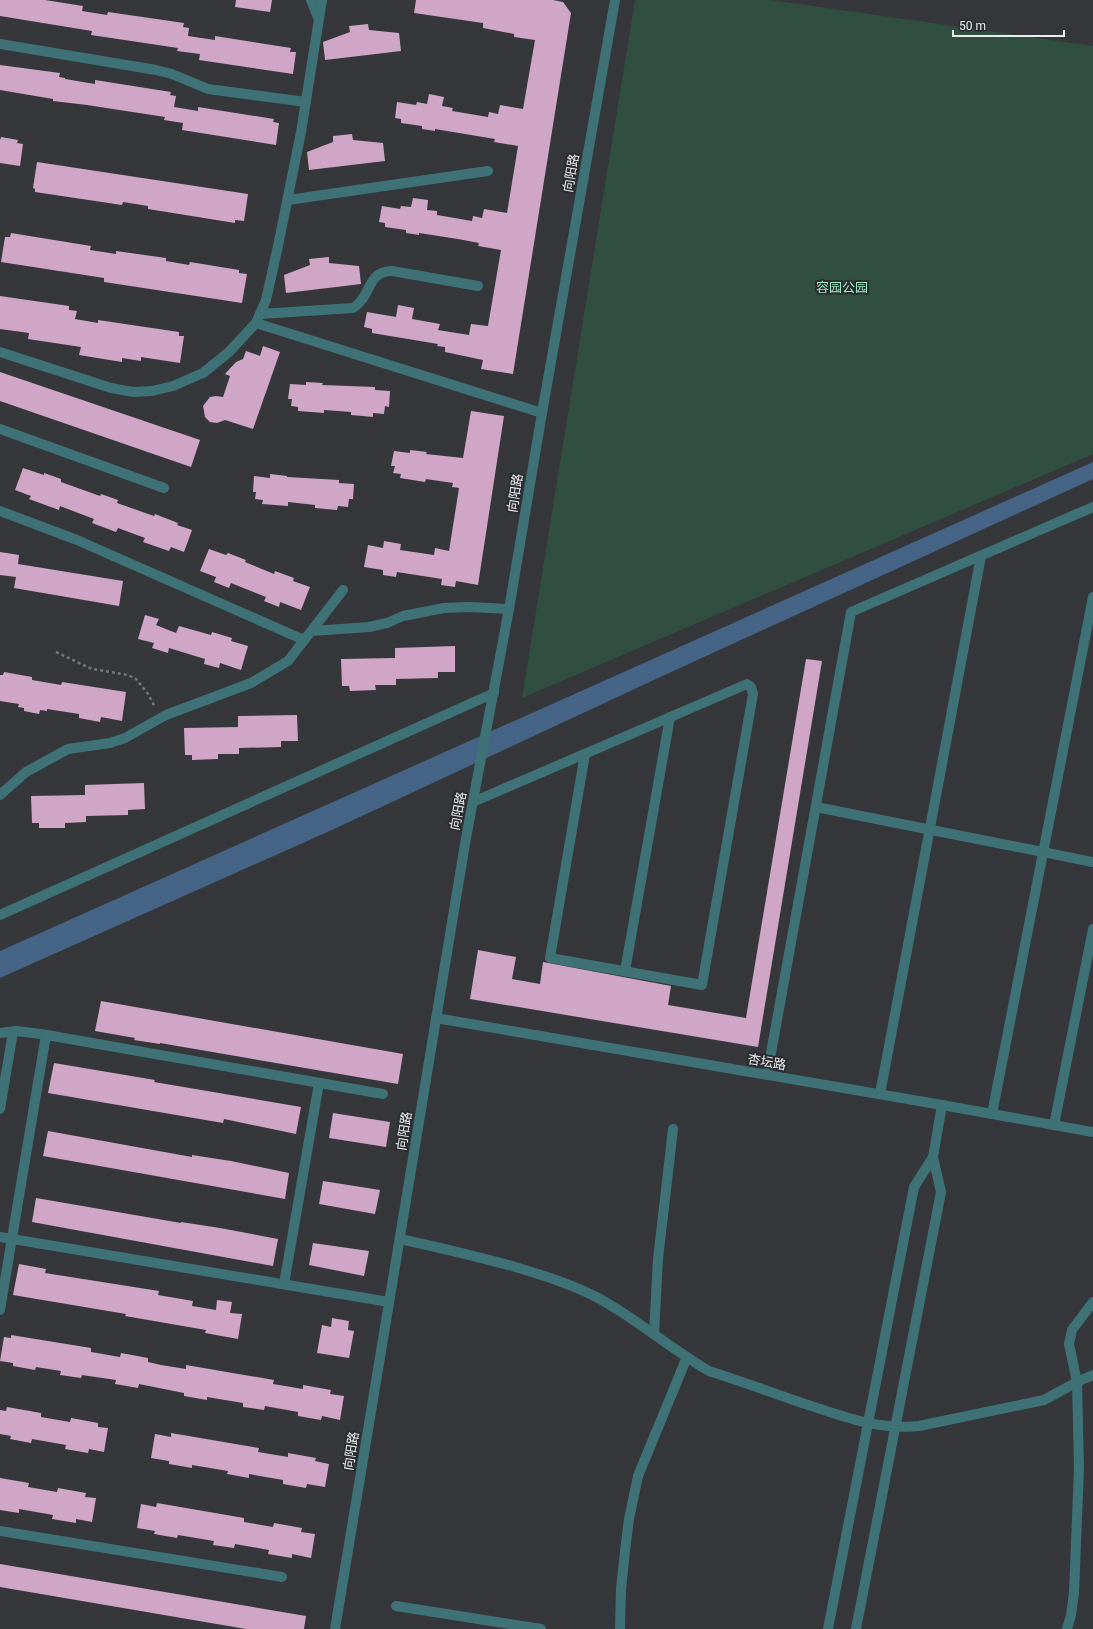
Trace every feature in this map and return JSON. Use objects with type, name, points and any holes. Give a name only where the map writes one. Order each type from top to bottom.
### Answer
[{"type":"street","points":[[312,0],[318,19]]},
{"type":"street","points":[[0,352],[111,388],[133,392],[152,391],[174,386],[203,373],[229,352],[258,318],[266,300],[288,200],[306,102],[322,0]]},
{"type":"street","name":"向阳路","points":[[335,1629],[473,802],[488,728],[615,0]]},
{"type":"street","points":[[0,44],[156,70],[172,74],[208,89],[306,102]]},
{"type":"street","points":[[288,200],[488,171]]},
{"type":"street","points":[[258,318],[353,308],[361,304],[375,276],[383,271],[392,271],[478,286]]},
{"type":"street","points":[[258,318],[542,413]]},
{"type":"street","points":[[0,430],[164,488]]},
{"type":"street","points":[[767,1075],[851,612],[1093,507]]},
{"type":"street","points":[[0,511],[77,540],[304,640]]},
{"type":"street","points":[[880,1094],[981,556]]},
{"type":"street","points":[[0,795],[26,772],[55,755],[68,749],[110,743],[125,738],[160,718],[251,683],[288,661],[343,590]]},
{"type":"street","points":[[992,1114],[1093,597]]},
{"type":"street","points":[[312,631],[369,627],[387,623],[403,616],[444,608],[469,607],[509,609]]},
{"type":"street","points":[[473,802],[747,684],[751,687],[753,694],[702,985],[550,958],[585,754]]},
{"type":"street","points":[[0,916],[494,693]]},
{"type":"street","points":[[625,971],[670,717]]},
{"type":"street","points":[[816,807],[1093,862]]},
{"type":"street","points":[[1054,1125],[1093,929]]},
{"type":"street","name":"杏坛路","points":[[436,1018],[1093,1132]]},
{"type":"street","points":[[0,1109],[13,1032]]},
{"type":"street","points":[[0,1033],[13,1032],[46,1035],[383,1094]]},
{"type":"street","points":[[0,1310],[46,1035]]},
{"type":"street","points":[[284,1284],[319,1083]]},
{"type":"street","points":[[828,1629],[914,1187],[933,1157],[942,1105]]},
{"type":"street","points":[[654,1334],[658,1259],[673,1129]]},
{"type":"street","points":[[856,1629],[941,1192],[933,1157]]},
{"type":"street","points":[[0,1237],[389,1302]]},
{"type":"street","points":[[400,1239],[464,1253],[531,1272],[566,1284],[599,1299],[630,1317],[709,1371],[868,1423],[895,1428],[919,1426],[1044,1400],[1093,1375]]},
{"type":"street","points":[[1067,1629],[1071,1615],[1076,1569],[1079,1468],[1077,1382],[1069,1344],[1072,1330],[1093,1302]]},
{"type":"street","points":[[620,1629],[621,1589],[626,1543],[629,1519],[638,1476],[687,1357]]},
{"type":"street","points":[[0,1531],[282,1577]]},
{"type":"street","points":[[396,1606],[541,1629]]},
{"type":"path","points":[[56,652],[92,669],[128,675],[136,679],[148,694],[160,718]]},
{"type":"green space","name":"容园公园","points":[[635,0],[771,0],[1093,46],[1093,454],[522,698]]},
{"type":"water","points":[[1093,462],[1093,479],[656,679],[334,829],[0,978],[0,951]]},
{"type":"building","points":[[0,0],[45,0],[83,6],[82,11],[107,15],[108,12],[184,23],[183,27],[189,28],[188,36],[215,40],[215,36],[291,48],[290,52],[296,52],[293,74],[199,60],[200,54],[177,51],[178,48],[91,35],[92,31],[0,16]]},
{"type":"building","points":[[236,0],[272,0],[270,12],[235,7]]},
{"type":"building","points":[[416,0],[553,0],[563,2],[571,13],[513,374],[481,369],[483,360],[445,352],[445,347],[437,346],[438,344],[372,333],[372,329],[364,327],[367,312],[396,317],[398,305],[414,308],[412,319],[440,324],[438,330],[469,335],[471,324],[488,326],[501,250],[478,246],[479,243],[458,239],[419,233],[419,235],[406,233],[406,230],[385,227],[385,223],[379,222],[382,206],[400,209],[401,206],[411,207],[413,198],[428,200],[427,210],[437,211],[437,215],[472,221],[473,216],[482,218],[484,209],[507,213],[518,146],[494,142],[495,139],[435,129],[435,131],[422,129],[422,126],[401,123],[401,119],[395,118],[397,102],[416,105],[417,102],[427,104],[429,94],[444,97],[442,106],[453,108],[452,111],[488,117],[489,112],[498,114],[500,105],[523,109],[535,40],[514,37],[514,34],[483,28],[483,23],[414,13]]},
{"type":"building","points":[[368,24],[369,30],[399,33],[401,51],[325,60],[323,42],[350,32],[349,26]]},
{"type":"building","points":[[0,65],[60,73],[59,77],[65,79],[95,84],[95,80],[171,92],[170,95],[176,96],[174,107],[198,111],[198,107],[274,119],[273,122],[279,123],[276,145],[182,130],[183,123],[164,120],[165,117],[53,101],[53,99],[0,90]]},
{"type":"building","points":[[352,134],[353,140],[383,143],[385,161],[309,170],[307,152],[333,142],[333,136]]},
{"type":"building","points":[[1,137],[18,140],[17,143],[23,144],[20,166],[0,163]]},
{"type":"building","points":[[37,162],[248,194],[244,221],[235,220],[235,223],[148,209],[148,206],[123,202],[122,205],[35,192],[35,189],[33,188]]},
{"type":"building","points":[[11,233],[91,246],[90,250],[116,254],[116,251],[166,258],[166,261],[189,265],[190,262],[239,270],[239,273],[247,274],[242,303],[104,282],[104,278],[1,262],[5,237],[10,237]]},
{"type":"building","points":[[329,257],[329,263],[359,266],[361,284],[286,293],[284,275],[310,265],[309,259]]},
{"type":"building","points":[[0,296],[69,306],[69,310],[77,311],[75,319],[98,323],[98,320],[179,332],[179,336],[184,336],[180,363],[141,357],[141,361],[122,358],[122,362],[79,355],[81,347],[28,339],[29,333],[0,329]]},
{"type":"building","points":[[263,346],[280,352],[253,429],[225,420],[217,423],[210,422],[205,417],[203,406],[210,397],[223,397],[230,376],[225,374],[236,362],[243,359],[246,351],[260,356]]},
{"type":"building","points":[[0,372],[200,440],[191,467],[0,401]]},
{"type":"building","points":[[306,382],[323,383],[322,385],[375,387],[375,390],[390,391],[389,407],[385,406],[384,414],[373,413],[373,417],[351,415],[351,412],[324,410],[324,413],[298,411],[298,407],[291,406],[292,399],[288,399],[290,384],[306,385]]},
{"type":"building","points":[[471,411],[504,416],[478,585],[456,581],[455,587],[441,585],[442,579],[397,572],[396,577],[383,575],[383,570],[364,567],[368,545],[383,548],[384,541],[401,544],[400,550],[434,555],[435,548],[449,551],[459,488],[452,487],[453,483],[426,479],[425,482],[400,478],[401,474],[393,473],[395,466],[391,466],[394,451],[410,453],[410,450],[427,452],[426,454],[463,458]]},
{"type":"building","points":[[23,468],[61,479],[61,482],[100,496],[101,494],[118,500],[117,503],[154,516],[155,514],[178,523],[177,525],[192,530],[184,552],[171,547],[169,551],[143,542],[145,538],[118,528],[116,532],[92,523],[94,519],[60,506],[59,510],[29,499],[31,496],[15,490]]},
{"type":"building","points":[[270,474],[287,477],[339,480],[339,483],[354,484],[353,499],[349,499],[348,507],[338,506],[337,510],[315,508],[315,505],[288,502],[288,506],[262,504],[263,500],[255,499],[256,492],[253,492],[254,476],[270,478]]},
{"type":"building","points":[[209,549],[226,555],[228,553],[274,574],[275,571],[294,578],[293,581],[310,587],[301,610],[280,602],[279,607],[264,601],[266,597],[231,583],[229,588],[214,582],[216,577],[200,571]]},
{"type":"building","points":[[0,552],[19,555],[18,564],[123,581],[119,606],[14,588],[16,577],[0,575]]},
{"type":"building","points":[[145,615],[159,619],[156,625],[176,633],[179,626],[211,635],[212,632],[232,638],[231,641],[248,646],[241,670],[220,663],[219,668],[204,664],[205,659],[169,648],[168,653],[152,648],[154,643],[138,639]]},
{"type":"building","points":[[455,646],[455,672],[438,672],[438,678],[396,679],[396,685],[375,685],[376,690],[350,691],[349,686],[342,686],[341,659],[395,658],[395,648]]},
{"type":"building","points":[[806,659],[822,661],[758,1047],[470,999],[478,950],[516,957],[512,979],[540,984],[543,962],[671,986],[668,1005],[746,1018]]},
{"type":"building","points":[[4,672],[32,677],[32,680],[61,685],[62,682],[126,692],[122,721],[101,717],[100,722],[79,718],[79,714],[47,709],[47,711],[40,710],[39,714],[24,711],[24,708],[18,707],[19,704],[0,701],[0,675],[3,675]]},
{"type":"building","points":[[297,715],[298,741],[281,741],[281,747],[239,748],[239,754],[218,754],[218,759],[192,760],[192,755],[185,755],[184,728],[238,727],[238,716]]},
{"type":"building","points":[[144,783],[145,809],[128,810],[128,815],[86,816],[86,822],[65,823],[65,828],[39,828],[39,823],[32,823],[31,796],[85,795],[85,785]]},
{"type":"building","points":[[101,1001],[403,1054],[398,1084],[160,1043],[134,1040],[135,1038],[95,1031]]},
{"type":"building","points":[[54,1063],[301,1107],[296,1134],[224,1119],[223,1123],[48,1093]]},
{"type":"building","points":[[333,1113],[390,1122],[386,1147],[329,1138]]},
{"type":"building","points":[[48,1131],[192,1157],[192,1155],[231,1161],[289,1173],[285,1199],[43,1156]]},
{"type":"building","points":[[323,1181],[380,1190],[375,1214],[319,1204]]},
{"type":"building","points":[[36,1198],[278,1239],[273,1266],[32,1222]]},
{"type":"building","points":[[313,1243],[369,1251],[364,1276],[309,1265]]},
{"type":"building","points":[[19,1264],[46,1269],[45,1273],[159,1291],[158,1295],[193,1301],[192,1306],[216,1310],[217,1300],[232,1302],[230,1313],[242,1314],[238,1339],[205,1333],[206,1330],[125,1316],[126,1314],[13,1295]]},
{"type":"building","points":[[332,1318],[349,1321],[348,1330],[354,1331],[349,1358],[317,1353],[322,1325],[331,1327]]},
{"type":"building","points":[[11,1335],[91,1348],[91,1352],[120,1357],[121,1353],[148,1358],[148,1362],[161,1365],[186,1369],[186,1365],[274,1380],[273,1384],[303,1389],[303,1385],[331,1390],[330,1394],[344,1396],[340,1420],[322,1416],[321,1420],[298,1416],[298,1412],[265,1406],[264,1410],[243,1407],[243,1403],[207,1397],[207,1400],[184,1396],[184,1393],[139,1384],[138,1388],[115,1384],[116,1380],[82,1375],[81,1378],[60,1375],[61,1371],[36,1367],[35,1370],[13,1366],[13,1363],[0,1361],[4,1337],[11,1338]]},
{"type":"building","points":[[7,1407],[41,1413],[41,1417],[70,1422],[71,1418],[98,1423],[98,1427],[108,1428],[104,1452],[89,1449],[88,1453],[65,1449],[66,1445],[32,1439],[31,1443],[10,1439],[11,1436],[0,1434],[0,1410],[6,1411]]},
{"type":"building","points":[[171,1433],[259,1448],[258,1452],[288,1457],[288,1453],[316,1458],[315,1461],[329,1464],[325,1487],[307,1484],[306,1488],[283,1484],[283,1480],[249,1474],[249,1478],[227,1474],[228,1471],[192,1465],[192,1468],[169,1464],[169,1461],[151,1458],[155,1434],[171,1437]]},
{"type":"building","points":[[0,1478],[29,1483],[28,1487],[57,1492],[58,1488],[86,1493],[85,1497],[96,1498],[92,1522],[76,1519],[76,1523],[52,1519],[53,1515],[19,1509],[19,1513],[0,1510]]},
{"type":"building","points":[[157,1503],[244,1518],[244,1522],[273,1527],[274,1523],[302,1528],[301,1532],[315,1534],[311,1558],[292,1554],[292,1558],[268,1554],[269,1550],[235,1544],[234,1548],[213,1545],[214,1541],[178,1535],[177,1538],[154,1534],[155,1531],[137,1528],[141,1504],[156,1507]]},
{"type":"building","points":[[0,1564],[306,1616],[304,1629],[246,1629],[0,1587]]}]
